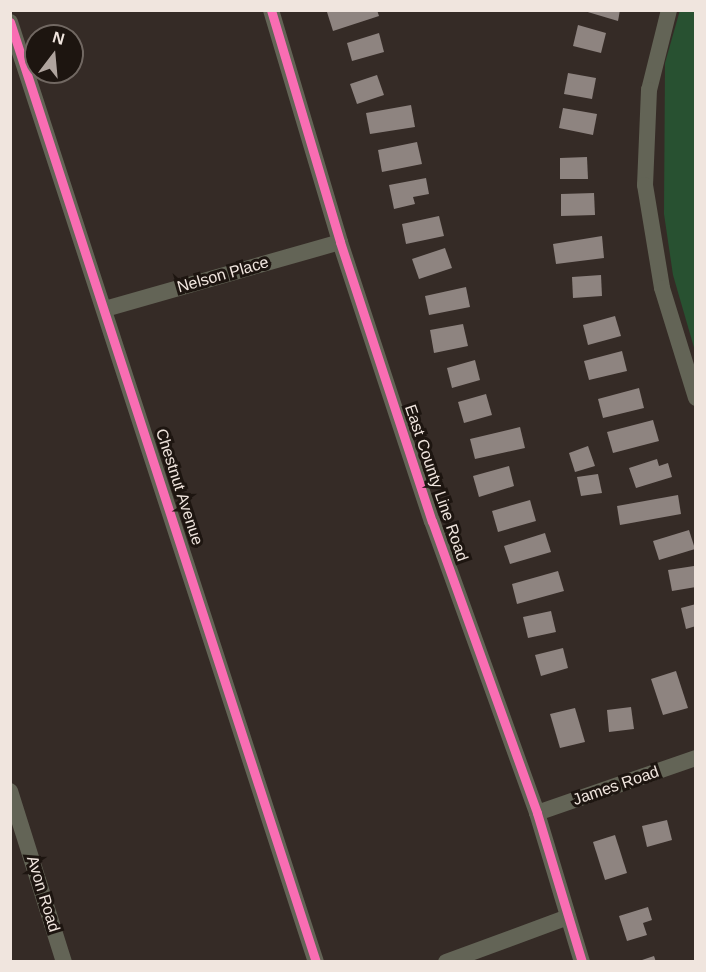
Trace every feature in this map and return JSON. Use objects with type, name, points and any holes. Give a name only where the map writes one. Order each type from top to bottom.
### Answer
[{"type":"street","name":"East County Line Road","points":[[271,10],[340,242],[432,521],[537,813],[582,962]]},
{"type":"street","points":[[669,10],[649,90],[645,185],[662,288],[696,398]]},
{"type":"street","name":"Chestnut Avenue","points":[[10,22],[316,962]]},
{"type":"street","name":"Nelson Place","points":[[105,309],[340,242]]},
{"type":"street","name":"James Road","points":[[537,813],[696,759]]},
{"type":"street","name":"Avon Road","points":[[10,791],[64,962]]},
{"type":"street","points":[[446,962],[568,917]]},
{"type":"green space","points":[[680,10],[696,11],[695,351],[673,275],[664,214],[665,63]]},
{"type":"building","points":[[377,10],[379,16],[333,31],[327,12]]},
{"type":"building","points":[[581,10],[620,10],[618,21]]},
{"type":"building","points":[[578,25],[606,33],[601,53],[573,46]]},
{"type":"building","points":[[379,33],[384,52],[352,61],[347,43]]},
{"type":"building","points":[[568,73],[596,78],[592,99],[564,94]]},
{"type":"building","points":[[377,75],[384,95],[357,104],[350,84]]},
{"type":"building","points":[[411,105],[415,127],[370,134],[366,113]]},
{"type":"building","points":[[563,108],[597,114],[593,135],[559,128]]},
{"type":"building","points":[[417,142],[422,164],[382,172],[378,150]]},
{"type":"building","points":[[587,157],[588,179],[560,179],[560,158]]},
{"type":"building","points":[[426,178],[429,194],[413,197],[415,204],[394,209],[389,185]]},
{"type":"building","points":[[594,193],[595,215],[561,216],[561,194]]},
{"type":"building","points":[[439,216],[444,236],[406,244],[402,224]]},
{"type":"building","points":[[602,236],[604,258],[556,264],[553,244]]},
{"type":"building","points":[[445,248],[452,268],[419,279],[412,259]]},
{"type":"building","points":[[601,275],[602,296],[573,298],[572,277]]},
{"type":"building","points":[[466,287],[470,307],[429,315],[425,296]]},
{"type":"building","points":[[615,316],[621,336],[588,345],[583,325]]},
{"type":"building","points":[[463,324],[468,346],[434,353],[430,330]]},
{"type":"building","points":[[622,351],[627,371],[589,380],[584,361]]},
{"type":"building","points":[[475,360],[480,380],[452,388],[447,368]]},
{"type":"building","points":[[639,388],[644,408],[603,418],[598,399]]},
{"type":"building","points":[[486,394],[492,415],[464,423],[458,402]]},
{"type":"building","points":[[653,420],[659,441],[613,453],[607,432]]},
{"type":"building","points":[[520,427],[525,448],[475,459],[470,439]]},
{"type":"building","points":[[588,446],[595,466],[575,472],[569,453]]},
{"type":"building","points":[[657,459],[659,466],[668,463],[672,477],[636,488],[629,468]]},
{"type":"building","points":[[509,466],[514,486],[479,497],[473,476]]},
{"type":"building","points":[[598,474],[602,493],[581,496],[577,477]]},
{"type":"building","points":[[678,495],[681,514],[620,525],[617,506]]},
{"type":"building","points":[[530,500],[536,521],[498,532],[492,511]]},
{"type":"building","points":[[689,530],[695,549],[659,560],[653,541]]},
{"type":"building","points":[[545,533],[551,552],[510,564],[504,546]]},
{"type":"building","points":[[694,566],[696,587],[672,591],[668,570]]},
{"type":"building","points":[[558,571],[564,591],[517,604],[512,584]]},
{"type":"building","points":[[696,604],[696,626],[686,629],[681,608]]},
{"type":"building","points":[[551,611],[556,632],[528,638],[523,617]]},
{"type":"building","points":[[563,648],[568,668],[541,676],[535,655]]},
{"type":"building","points":[[676,671],[688,708],[663,715],[651,679]]},
{"type":"building","points":[[631,707],[634,729],[609,732],[607,710]]},
{"type":"building","points":[[575,708],[585,742],[560,748],[550,714]]},
{"type":"building","points":[[667,820],[672,840],[647,847],[642,826]]},
{"type":"building","points":[[615,835],[627,873],[605,880],[593,842]]},
{"type":"building","points":[[648,907],[652,920],[643,923],[647,935],[627,941],[619,916]]},
{"type":"building","points":[[654,956],[656,962],[639,962],[639,961]]},
{"type":"cycle path","points":[[271,10],[340,242],[432,521],[537,813],[582,962]]},
{"type":"cycle path","points":[[10,22],[316,962]]}]
